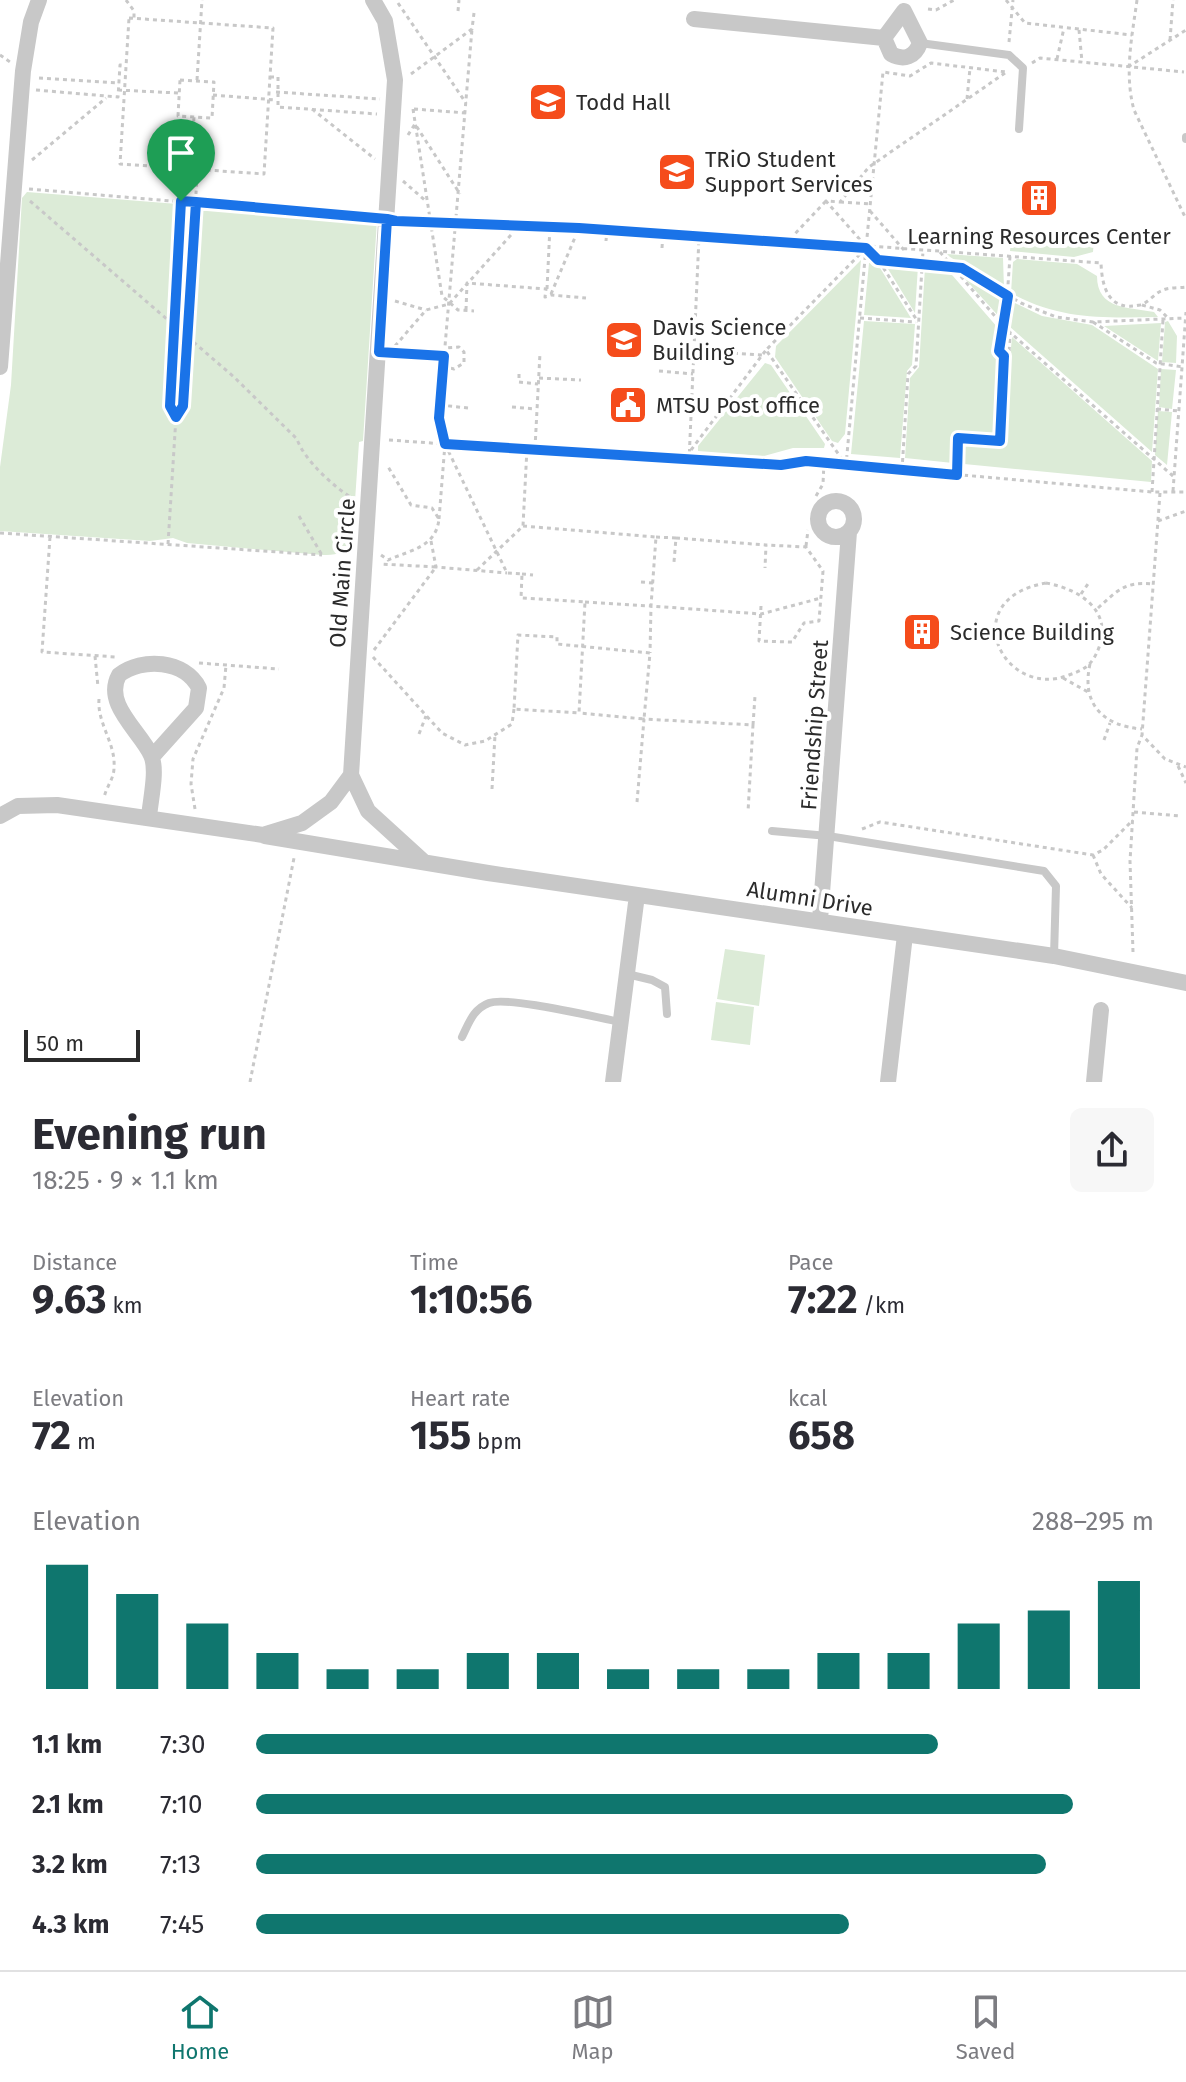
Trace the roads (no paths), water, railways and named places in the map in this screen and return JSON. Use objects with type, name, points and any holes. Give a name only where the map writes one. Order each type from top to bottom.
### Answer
[{"type":"street","points":[[0,367],[23,71],[31,22],[39,0]]},
{"type":"street","name":"Old Main Circle","points":[[351,775],[395,80],[385,21],[373,0]]},
{"type":"street","points":[[385,21],[390,2]]},
{"type":"street","points":[[904,6],[928,44],[902,58],[891,54],[884,38],[904,6]]},
{"type":"street","points":[[693,24],[884,38]]},
{"type":"street","name":"Friendship Street","points":[[820,920],[849,532]]},
{"type":"street","points":[[149,818],[152,757],[124,715],[115,691],[119,675],[136,665],[177,667],[187,672],[199,688],[196,708],[152,757]]},
{"type":"street","points":[[0,816],[18,806],[57,805],[263,835],[302,823],[331,802],[351,775],[368,811],[395,839],[425,863]]},
{"type":"street","name":"Alumni Drive","points":[[263,835],[425,863],[1054,956],[1186,983]]},
{"type":"street","points":[[613,1082],[637,895]]},
{"type":"street","points":[[888,1082],[905,935]]},
{"type":"street","points":[[1094,1082],[1101,1010]]},
{"type":"lane","points":[[928,44],[1009,55],[1023,68],[1019,129]]},
{"type":"lane","points":[[772,831],[828,836],[1044,871],[1056,886],[1054,956]]},
{"type":"lane","points":[[627,974],[652,980],[665,987],[667,1014]]},
{"type":"lane","points":[[462,1037],[474,1012],[490,1002],[511,1001],[621,1022]]},
{"type":"place","name":"Todd Hall","points":[[548,102]]},
{"type":"place","name":"TRiO Student Support Services","points":[[677,172]]},
{"type":"place","name":"Learning Resources Center","points":[[1039,198]]},
{"type":"place","name":"Davis Science Building","points":[[624,340]]},
{"type":"place","name":"MTSU Post office","points":[[628,405]]},
{"type":"place","name":"Science Building","points":[[922,632]]}]
